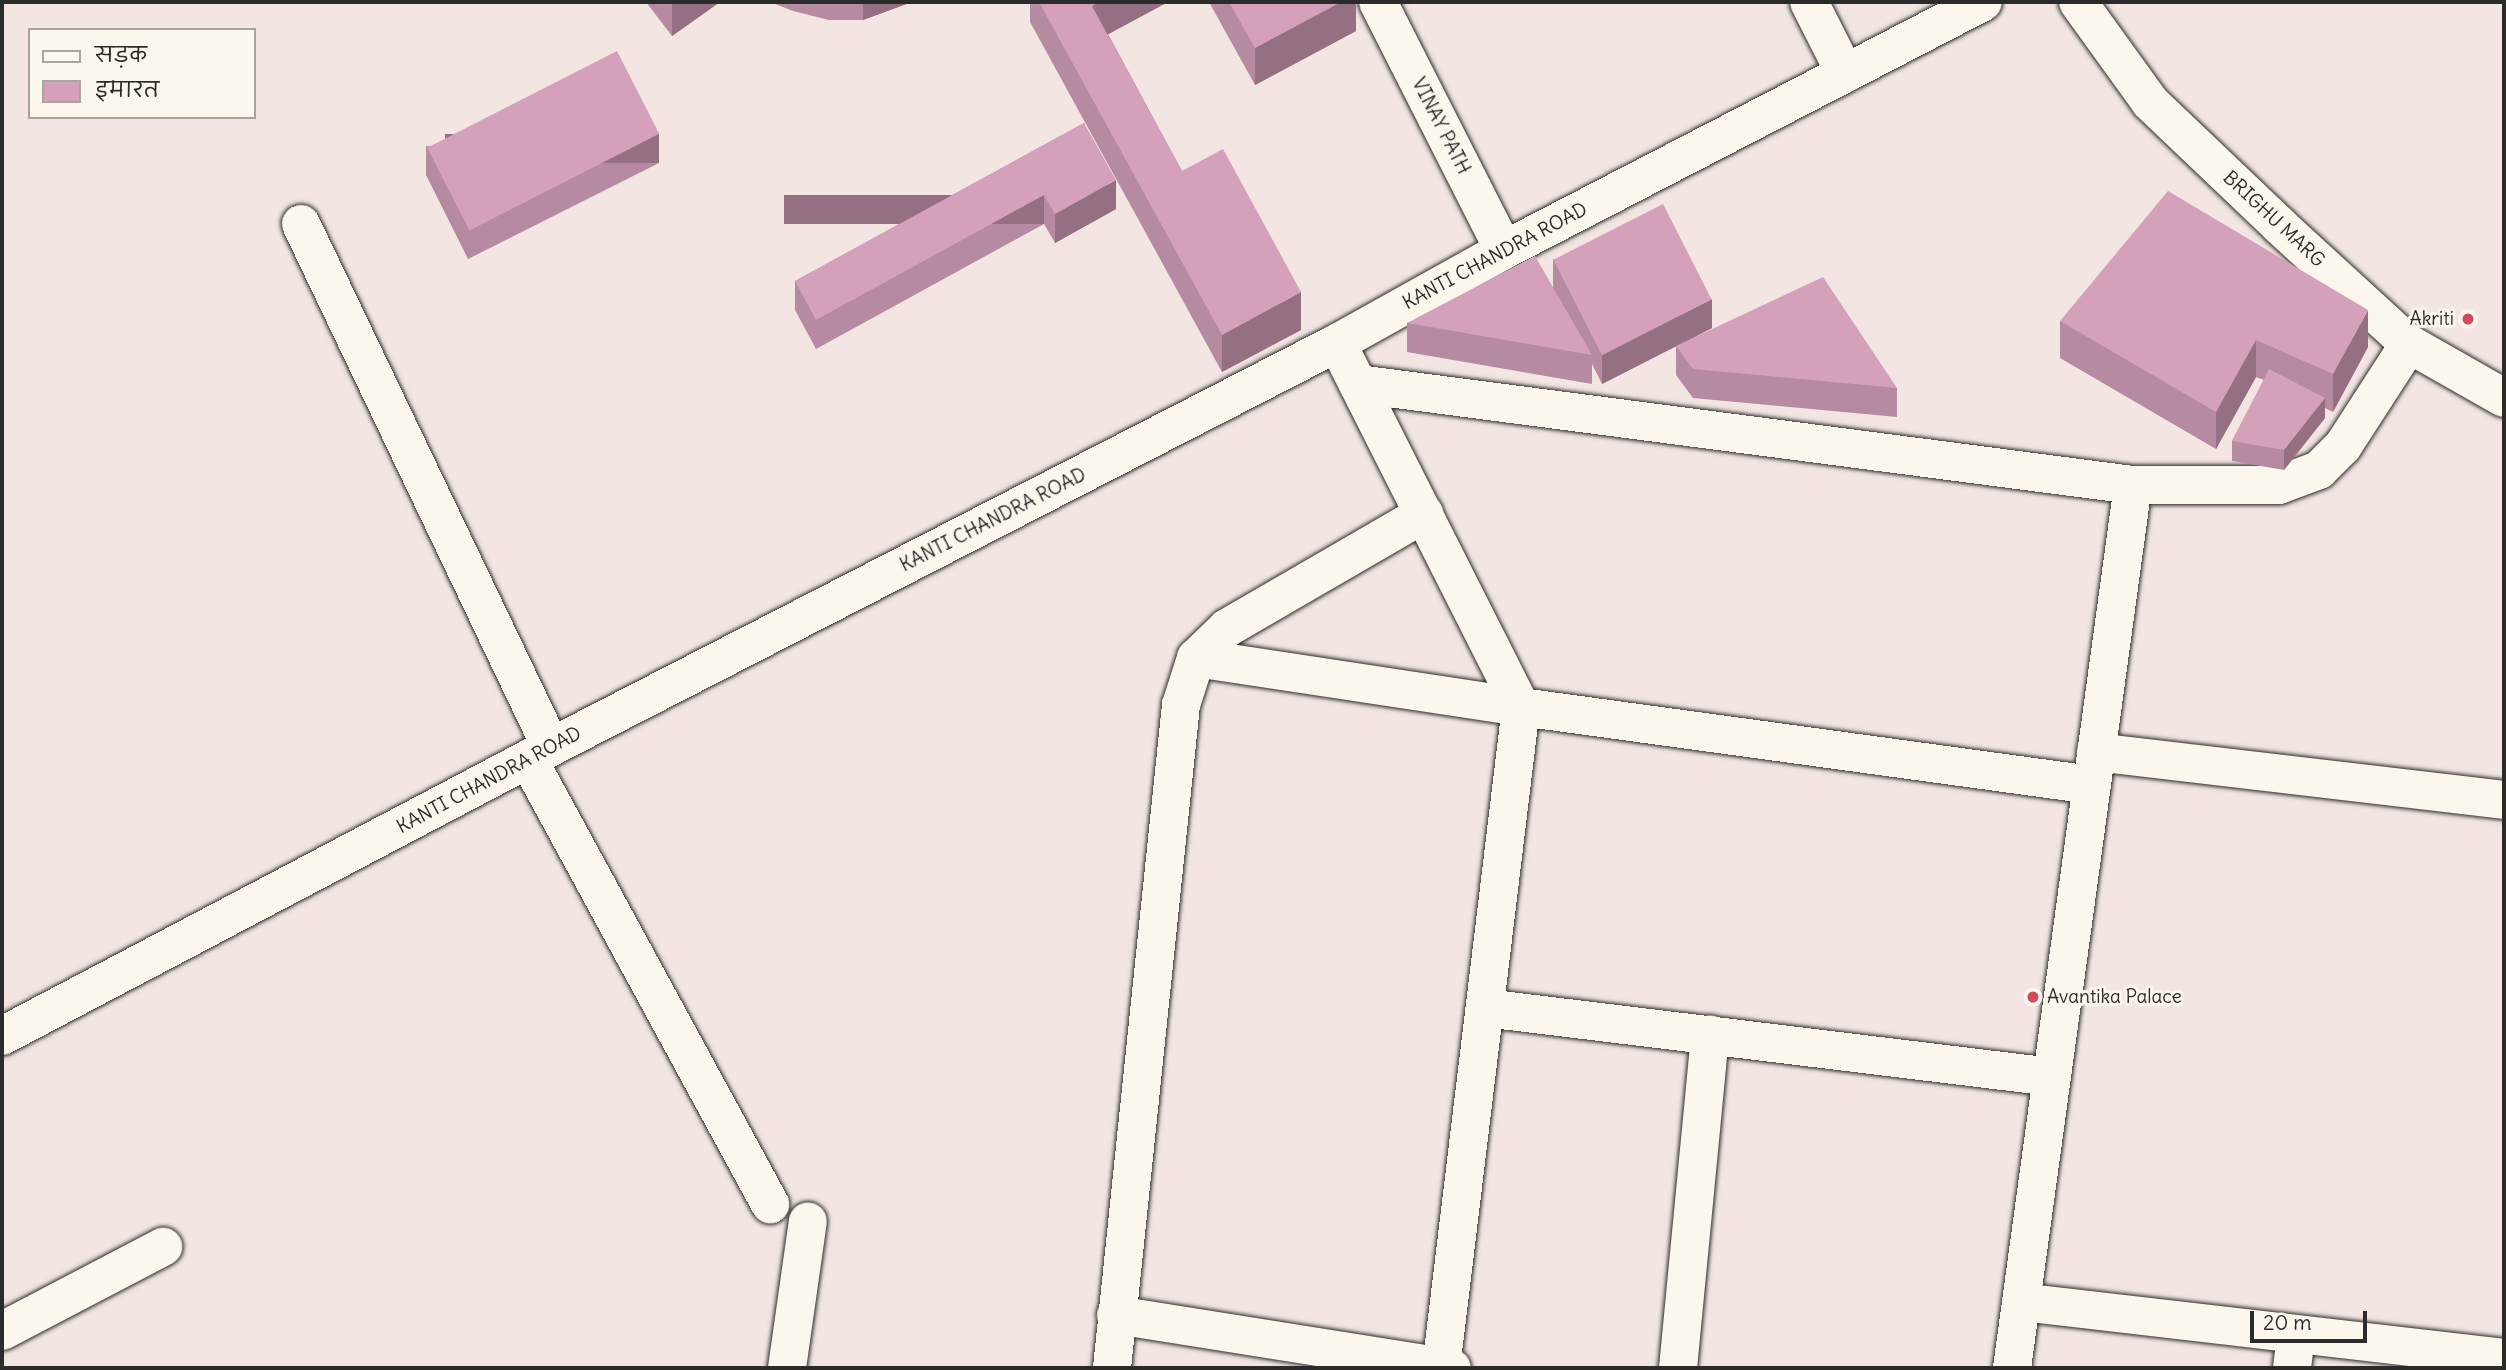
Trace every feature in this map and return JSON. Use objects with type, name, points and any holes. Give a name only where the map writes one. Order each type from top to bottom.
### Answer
[{"type":"street","name":"VINAY PATH","points":[[1378,2],[1504,250]]},
{"type":"street","points":[[1809,2],[1844,73]]},
{"type":"street","name":"KANTI CHANDRA ROAD","points":[[2,1036],[540,753],[1337,342],[1504,250],[1983,2]]},
{"type":"street","name":"BRIGHU MARG","points":[[2078,2],[2150,102],[2409,344],[2504,398]]},
{"type":"street","points":[[300,224],[540,753],[770,1204]]},
{"type":"street","points":[[1116,1315],[1445,1368],[1521,707],[1337,342]]},
{"type":"street","points":[[1358,384],[2133,485],[2279,485],[2319,470],[2343,446],[2409,344]]},
{"type":"street","points":[[2012,1368],[2133,485]]},
{"type":"street","points":[[1112,1368],[1181,705],[1196,658],[1227,628],[1424,514]]},
{"type":"street","points":[[1196,658],[1521,707],[2094,768],[2504,800]]},
{"type":"street","points":[[1485,1008],[2052,1077]]},
{"type":"street","points":[[1678,1368],[1710,1035]]},
{"type":"street","points":[[788,1368],[808,1222]]},
{"type":"street","points":[[2,1331],[163,1247]]},
{"type":"street","points":[[2021,1302],[2294,1351],[2504,1358]]},
{"type":"building","points":[[1039,2],[1099,2],[1092,6],[1182,171],[1223,149],[1301,292],[1222,335]]},
{"type":"building","points":[[1229,2],[1341,2],[1255,48]]},
{"type":"building","points":[[617,51],[659,134],[469,231],[427,148]]},
{"type":"building","points":[[1084,123],[1116,180],[1055,214],[1044,195],[816,320],[795,281]]},
{"type":"building","points":[[2168,191],[2368,310],[2333,374],[2256,340],[2216,412],[2060,321]]},
{"type":"building","points":[[1663,204],[1712,299],[1602,355],[1553,260]]},
{"type":"building","points":[[1535,256],[1592,355],[1407,323]]},
{"type":"building","points":[[1823,277],[1897,388],[1693,369],[1676,346]]},
{"type":"building","points":[[2269,369],[2325,398],[2284,450],[2232,441]]},
{"type":"place","name":"Akriti","points":[[2468,319]]},
{"type":"place","name":"Avantika Palace","points":[[2033,997]]}]
